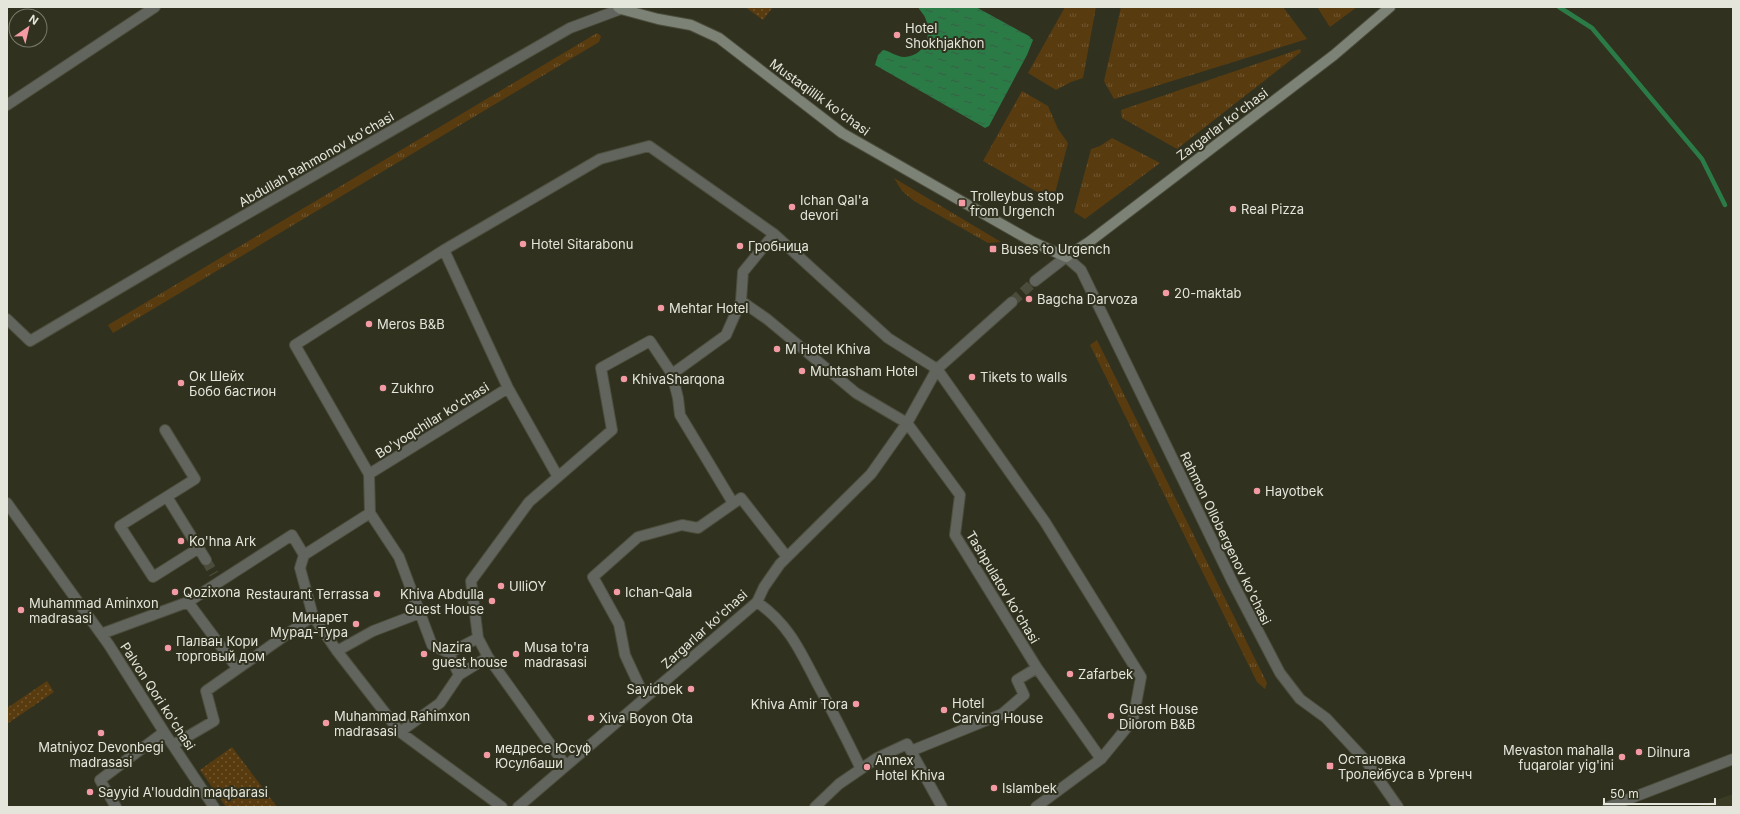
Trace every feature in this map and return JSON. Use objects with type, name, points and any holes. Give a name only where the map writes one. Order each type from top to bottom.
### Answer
[{"type":"main road","name":"Zargarlar ko'chasi","points":[[1066,257],[1089,242],[1334,55],[1390,7]]},
{"type":"main road","name":"Mustaqillik ko'chasi","points":[[620,8],[658,19],[691,25],[719,38],[842,133],[1007,228],[1066,257]]},
{"type":"street","points":[[7,106],[155,7]]},
{"type":"street","name":"Abdullah Rahmonov ko'chasi","points":[[7,319],[30,341],[178,253],[570,28],[620,8]]},
{"type":"street","points":[[459,675],[449,653],[432,645],[399,557],[370,513],[369,474],[295,345],[444,250],[600,159],[649,146],[774,234],[888,338],[937,368],[1045,522],[1141,677],[1132,720],[1101,759],[1036,807]]},
{"type":"street","points":[[672,374],[726,335],[741,302],[743,272],[774,234]]},
{"type":"street","points":[[444,250],[508,388],[558,477]]},
{"type":"street","points":[[1035,281],[1066,257]]},
{"type":"street","name":"Rahmon Ollobergenov ko'chasi","points":[[1066,257],[1081,270],[1228,574],[1280,673],[1300,699],[1326,718],[1366,761],[1398,807]]},
{"type":"street","points":[[741,302],[767,319],[856,393],[907,423]]},
{"type":"street","points":[[937,368],[1012,302]]},
{"type":"street","points":[[566,766],[488,657],[478,638],[471,581],[529,502],[612,430],[601,368],[650,341],[672,374],[678,398],[680,415],[733,503]]},
{"type":"street","name":"Zargarlar ko'chasi","points":[[518,807],[757,602],[764,587],[780,564],[871,474],[907,423],[937,368]]},
{"type":"street","name":"Bo'yoqchilar ko'chasi","points":[[369,474],[508,388]]},
{"type":"street","name":"Tashpulatov ko'chasi","points":[[907,423],[960,495],[955,535],[1037,668],[1101,759]]},
{"type":"street","points":[[164,430],[195,479],[120,526],[153,577],[199,548]]},
{"type":"street","points":[[167,497],[206,560]]},
{"type":"street","points":[[645,698],[625,655],[619,624],[593,577],[638,537],[682,524],[698,528],[741,498],[787,557]]},
{"type":"street","name":"Palvon Qori ko'chasi","points":[[7,504],[102,634],[164,732],[214,807]]},
{"type":"street","points":[[370,513],[304,555],[300,568],[313,616],[337,651],[400,732],[502,807]]},
{"type":"street","points":[[102,634],[188,602],[216,578],[292,535],[304,555]]},
{"type":"street","points":[[188,602],[238,668]]},
{"type":"street","points":[[757,602],[772,612],[793,637],[861,769]]},
{"type":"street","points":[[337,651],[374,631],[420,613]]},
{"type":"street","points":[[173,745],[214,721],[206,691],[313,616]]},
{"type":"street","points":[[449,653],[478,638]]},
{"type":"street","points":[[400,732],[440,703],[459,675],[488,657]]},
{"type":"street","points":[[911,751],[1002,714],[1024,695],[1017,680],[1037,668]]},
{"type":"street","points":[[116,807],[100,780],[164,732]]},
{"type":"street","points":[[815,807],[839,784],[877,758],[907,744],[942,807]]},
{"type":"street","points":[[1608,807],[1733,759]]},
{"type":"shaded area","points":[[1733,794],[1733,807],[1696,807]]},
{"type":"green space","points":[[745,7],[773,7],[763,20]]},
{"type":"green space","points":[[1065,7],[1096,7],[1083,78],[1071,82],[1056,90],[1028,73]]},
{"type":"green space","points":[[1121,7],[1283,7],[1307,39],[1114,99],[1104,81]]},
{"type":"green space","points":[[1317,7],[1357,7],[1330,27]]},
{"type":"green space","points":[[597,33],[601,36],[599,42],[113,333],[108,325]]},
{"type":"green space","points":[[1300,49],[1301,52],[1177,149],[1122,118],[1121,110]]},
{"type":"green space","points":[[1022,91],[1048,106],[1058,129],[1068,143],[1053,201],[983,161]]},
{"type":"green space","points":[[1112,138],[1160,163],[1085,219],[1074,212],[1091,149],[1100,146]]},
{"type":"green space","points":[[894,178],[1001,242],[988,243],[914,201],[902,191]]},
{"type":"green space","points":[[1097,340],[1267,683],[1265,689],[1257,682],[1090,345]]},
{"type":"green space","points":[[47,681],[54,692],[7,724],[7,708]]},
{"type":"green space","points":[[232,747],[277,807],[226,807],[200,770]]},
{"type":"water","points":[[918,7],[976,7],[1029,36],[1033,40],[1027,55],[989,126],[985,128],[875,65],[878,55],[883,50],[899,56],[911,56],[917,53],[925,44],[928,26],[925,16]]},
{"type":"waterway","points":[[1559,7],[1592,28],[1702,159],[1725,205]]},
{"type":"tunnel","points":[[1012,302],[1035,281]]},
{"type":"tunnel","points":[[206,560],[214,574]]},
{"type":"place","name":"Hotel Shokhjakhon","points":[[897,35]]},
{"type":"place","name":"Trolleybus stop from Urgench","points":[[962,203]]},
{"type":"place","name":"Ichan Qal'a devori","points":[[792,207]]},
{"type":"place","name":"Real Pizza","points":[[1233,209]]},
{"type":"place","name":"Hotel Sitarabonu","points":[[523,244]]},
{"type":"place","name":"Гробница","points":[[740,246]]},
{"type":"place","name":"Buses to Urgench","points":[[993,249]]},
{"type":"place","name":"20-maktab","points":[[1166,293]]},
{"type":"place","name":"Bagcha Darvoza","points":[[1029,299]]},
{"type":"place","name":"Mehtar Hotel","points":[[661,308]]},
{"type":"place","name":"Meros B&B","points":[[369,324]]},
{"type":"place","name":"M Hotel Khiva","points":[[777,349]]},
{"type":"place","name":"Muhtasham Hotel","points":[[802,371]]},
{"type":"place","name":"Tikets to walls","points":[[972,377]]},
{"type":"place","name":"KhivaSharqona","points":[[624,379]]},
{"type":"place","name":"Ок Шейх Бобо бастион","points":[[181,383]]},
{"type":"place","name":"Zukhro","points":[[383,388]]},
{"type":"place","name":"Hayotbek","points":[[1257,491]]},
{"type":"place","name":"Ko'hna Ark","points":[[181,541]]},
{"type":"place","name":"UlliOY","points":[[501,586]]},
{"type":"place","name":"Qozixona","points":[[175,592]]},
{"type":"place","name":"Ichan-Qala","points":[[617,592]]},
{"type":"place","name":"Restaurant Terrassa","points":[[377,594]]},
{"type":"place","name":"Khiva Abdulla Guest House","points":[[492,601]]},
{"type":"place","name":"Muhammad Aminxon madrasasi","points":[[21,610]]},
{"type":"place","name":"Минарет Мурад-Тура","points":[[356,624]]},
{"type":"place","name":"Палван Кори торговый дом","points":[[168,648]]},
{"type":"place","name":"Nazira guest house","points":[[424,654]]},
{"type":"place","name":"Musa to'ra madrasasi","points":[[516,654]]},
{"type":"place","name":"Zafarbek","points":[[1070,674]]},
{"type":"place","name":"Sayidbek","points":[[691,689]]},
{"type":"place","name":"Khiva Amir Tora","points":[[856,704]]},
{"type":"place","name":"Hotel Carving House","points":[[944,710]]},
{"type":"place","name":"Guest House Dilorom B&B","points":[[1111,716]]},
{"type":"place","name":"Xiva Boyon Ota","points":[[591,718]]},
{"type":"place","name":"Muhammad Rahimxon madrasasi","points":[[326,723]]},
{"type":"place","name":"Matniyoz Devonbegi madrasasi","points":[[101,733]]},
{"type":"place","name":"Dilnura","points":[[1639,752]]},
{"type":"place","name":"медресе Юсуф Юсулбаши","points":[[487,755]]},
{"type":"place","name":"Mevaston mahalla fuqarolar yig'ini","points":[[1622,757]]},
{"type":"place","name":"Остановка Тролейбуса в Ургенч","points":[[1330,766]]},
{"type":"place","name":"Annex Hotel Khiva","points":[[867,767]]},
{"type":"place","name":"Islambek","points":[[994,788]]},
{"type":"place","name":"Sayyid A'louddin maqbarasi","points":[[90,792]]}]
